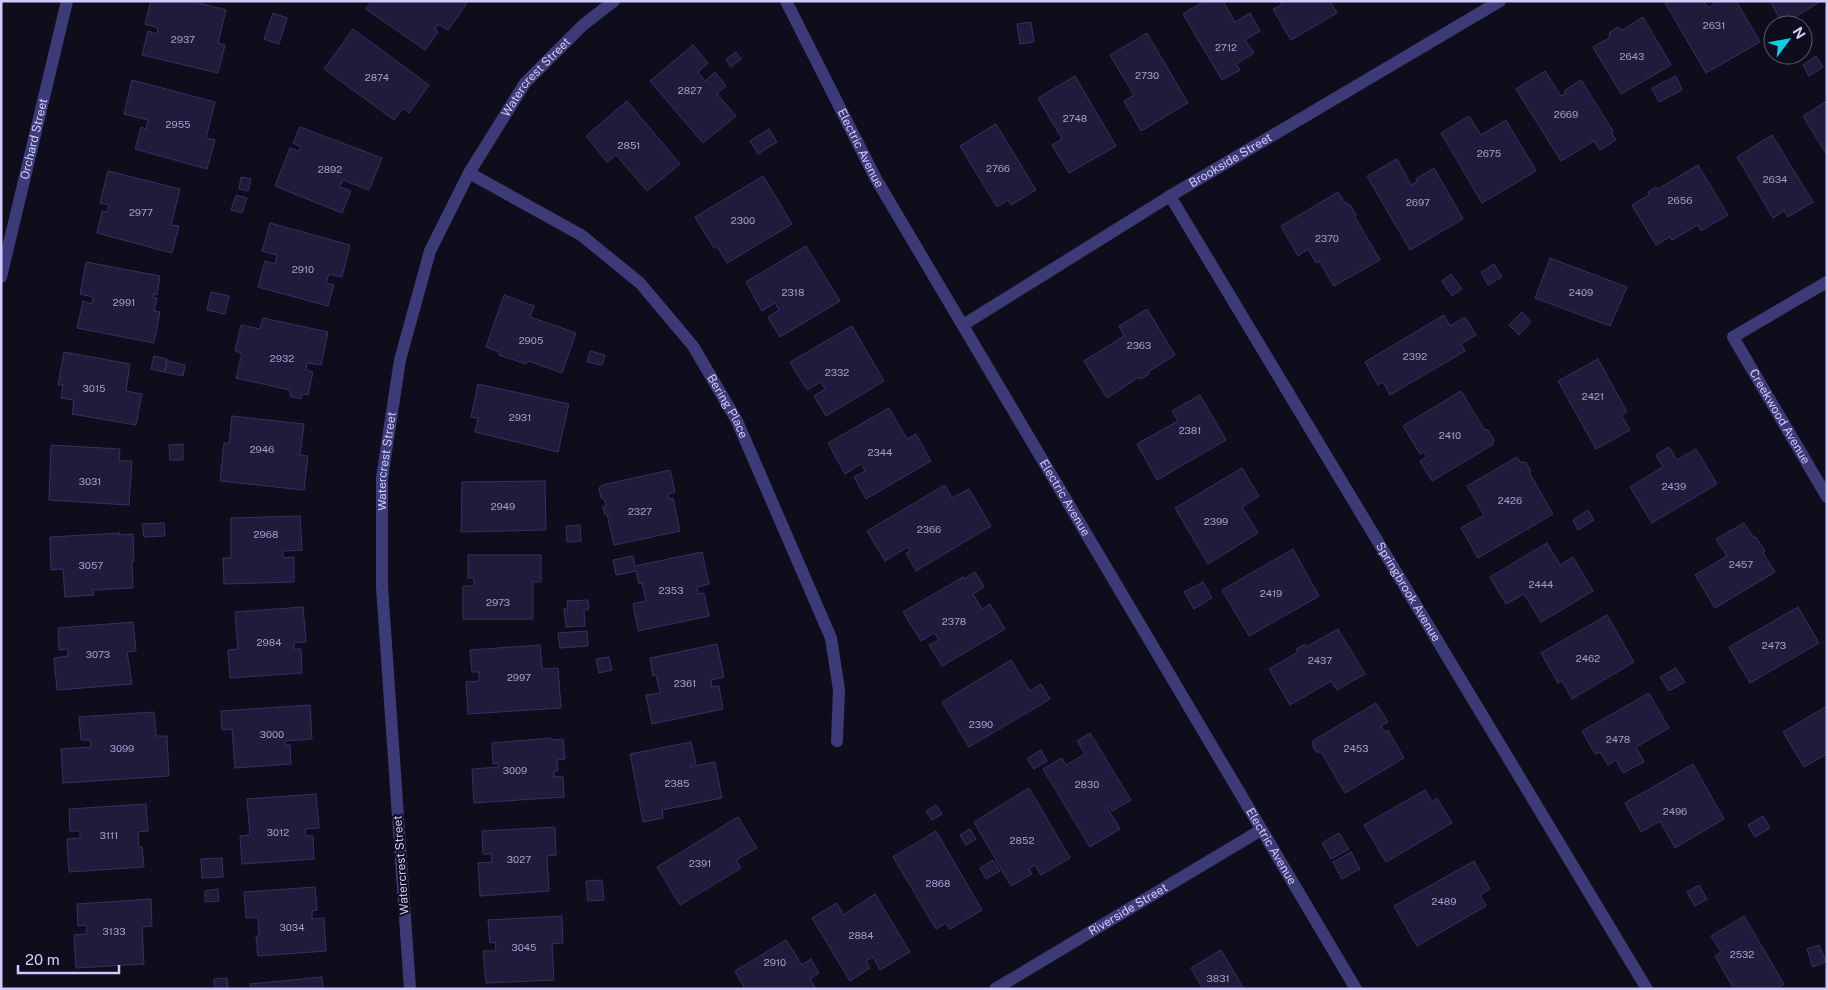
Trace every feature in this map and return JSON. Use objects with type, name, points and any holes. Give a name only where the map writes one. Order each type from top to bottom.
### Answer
[{"type":"street","name":"Orchard Street","points":[[1,277],[67,1]]},
{"type":"street","name":"Watercrest Street","points":[[410,989],[382,587],[382,478],[400,360],[430,251],[469,173],[525,84],[582,25],[614,1]]},
{"type":"street","name":"Electric Avenue","points":[[786,1],[876,179],[1356,989]]},
{"type":"street","name":"Brookside Street","points":[[963,325],[1170,196],[1500,1]]},
{"type":"street","name":"Bering Place","points":[[469,173],[581,235],[640,282],[693,346],[737,421],[831,638],[839,690],[837,741]]},
{"type":"street","name":"Springbrook Avenue","points":[[1170,196],[1647,989]]},
{"type":"street","name":"Creekwood Avenue","points":[[1827,282],[1733,337],[1827,497]]},
{"type":"street","name":"Riverside Street","points":[[995,989],[1261,830]]},
{"type":"building","points":[[151,1],[191,1],[226,10],[218,43],[225,45],[218,73],[142,55],[148,31],[157,34],[158,28],[145,24]]},
{"type":"building","points":[[372,1],[465,1],[467,3],[448,30],[438,24],[435,29],[438,32],[425,50],[366,9]]},
{"type":"building","points":[[1204,1],[1223,1],[1235,22],[1250,13],[1260,31],[1245,40],[1254,53],[1236,64],[1240,70],[1222,80],[1183,14]]},
{"type":"building","points":[[1280,1],[1330,1],[1337,13],[1291,40],[1273,9],[1282,5]]},
{"type":"building","points":[[1664,1],[1704,1],[1708,8],[1714,5],[1713,2],[1715,1],[1736,1],[1760,42],[1706,73]]},
{"type":"building","points":[[1770,1],[1821,1],[1798,15],[1778,15]]},
{"type":"building","points":[[273,13],[287,18],[279,44],[264,39]]},
{"type":"building","points":[[1643,17],[1671,65],[1621,94],[1593,47],[1609,38],[1610,32],[1618,27],[1622,30]]},
{"type":"building","points":[[1031,22],[1034,42],[1020,44],[1017,24]]},
{"type":"building","points":[[353,29],[429,85],[409,113],[403,108],[394,120],[324,69]]},
{"type":"building","points":[[1147,33],[1188,103],[1141,131],[1124,101],[1134,95],[1110,55]]},
{"type":"building","points":[[693,45],[708,63],[698,72],[705,81],[715,72],[726,86],[717,94],[736,116],[703,143],[650,81]]},
{"type":"building","points":[[736,52],[741,59],[731,67],[726,59]]},
{"type":"building","points":[[1816,56],[1823,67],[1809,76],[1803,65],[1813,65],[1813,58]]},
{"type":"building","points":[[1545,71],[1561,96],[1566,93],[1564,91],[1581,80],[1613,131],[1611,132],[1616,140],[1600,150],[1594,141],[1561,161],[1516,89]]},
{"type":"building","points":[[1075,76],[1116,146],[1069,173],[1052,145],[1062,139],[1038,98]]},
{"type":"building","points":[[1676,76],[1682,90],[1659,102],[1652,88]]},
{"type":"building","points":[[132,80],[215,102],[206,138],[215,140],[207,169],[135,149],[141,127],[146,129],[148,120],[124,114]]},
{"type":"building","points":[[627,101],[680,164],[647,191],[616,155],[607,162],[586,136]]},
{"type":"building","points":[[1827,101],[1827,155],[1803,116]]},
{"type":"building","points":[[1469,116],[1481,135],[1506,120],[1536,171],[1482,203],[1441,133]]},
{"type":"building","points":[[996,124],[1036,190],[1011,205],[1008,200],[997,207],[960,146]]},
{"type":"building","points":[[300,127],[382,158],[369,190],[343,180],[340,187],[351,191],[342,213],[275,186],[290,148],[299,151],[301,147],[293,143]]},
{"type":"building","points":[[769,129],[777,142],[758,154],[750,141]]},
{"type":"building","points":[[1772,135],[1813,202],[1788,217],[1784,211],[1773,218],[1737,157]]},
{"type":"building","points":[[1397,159],[1411,185],[1417,182],[1416,179],[1434,168],[1463,219],[1410,250],[1367,176]]},
{"type":"building","points":[[1698,165],[1728,215],[1701,231],[1698,225],[1672,240],[1670,237],[1656,245],[1632,205],[1649,195],[1648,192],[1656,187],[1658,189]]},
{"type":"building","points":[[108,171],[180,189],[171,225],[179,226],[172,253],[97,233],[102,211],[107,212],[109,205],[100,203]]},
{"type":"building","points":[[763,176],[792,224],[727,263],[717,246],[714,248],[695,217]]},
{"type":"building","points":[[241,177],[251,179],[248,191],[239,189]]},
{"type":"building","points":[[1338,192],[1345,203],[1350,205],[1380,260],[1334,286],[1319,261],[1316,263],[1308,249],[1298,256],[1281,226]]},
{"type":"building","points":[[236,195],[247,198],[242,213],[231,210]]},
{"type":"building","points":[[270,223],[350,245],[342,277],[329,274],[326,283],[334,285],[328,306],[258,287],[265,261],[275,264],[277,255],[262,251]]},
{"type":"building","points":[[806,246],[840,301],[780,337],[768,317],[779,310],[775,303],[762,311],[746,282]]},
{"type":"building","points":[[1550,258],[1627,287],[1610,326],[1535,298]]},
{"type":"building","points":[[86,262],[160,276],[157,295],[154,294],[153,298],[157,298],[154,311],[160,312],[154,343],[77,328],[83,301],[92,304],[93,297],[80,294]]},
{"type":"building","points":[[1494,264],[1502,277],[1488,285],[1481,272]]},
{"type":"building","points":[[1451,274],[1462,289],[1452,296],[1442,281]]},
{"type":"building","points":[[211,292],[229,296],[225,314],[207,310]]},
{"type":"building","points":[[504,295],[534,306],[530,317],[576,333],[562,373],[528,361],[526,364],[499,355],[499,352],[486,347]]},
{"type":"building","points":[[1147,309],[1175,355],[1148,372],[1149,374],[1140,379],[1139,377],[1107,398],[1084,361],[1124,336],[1119,326]]},
{"type":"building","points":[[1522,312],[1531,322],[1519,335],[1509,325]]},
{"type":"building","points":[[1444,315],[1450,326],[1465,317],[1476,335],[1461,344],[1465,351],[1390,395],[1383,382],[1378,385],[1365,362]]},
{"type":"building","points":[[263,318],[328,332],[321,365],[307,363],[306,370],[313,372],[308,395],[303,394],[301,399],[290,396],[290,390],[236,378],[242,353],[235,351],[241,325],[260,329]]},
{"type":"building","points":[[852,326],[884,381],[826,416],[814,396],[825,389],[821,382],[807,390],[790,362]]},
{"type":"building","points":[[590,351],[605,355],[602,365],[587,362]]},
{"type":"building","points":[[64,352],[130,364],[126,391],[142,394],[136,425],[72,414],[74,400],[61,398],[63,385],[58,385]]},
{"type":"building","points":[[154,356],[167,359],[164,372],[151,369]]},
{"type":"building","points":[[1598,359],[1627,412],[1621,415],[1630,430],[1596,449],[1558,381]]},
{"type":"building","points":[[168,361],[185,365],[183,376],[165,372]]},
{"type":"building","points":[[478,384],[569,404],[558,452],[475,432],[478,418],[471,417]]},
{"type":"building","points":[[1461,391],[1484,429],[1488,430],[1494,440],[1492,445],[1432,481],[1420,461],[1427,457],[1424,452],[1420,454],[1403,426]]},
{"type":"building","points":[[1200,395],[1226,440],[1157,480],[1137,444],[1178,421],[1172,411]]},
{"type":"building","points":[[889,408],[907,439],[916,434],[931,461],[866,499],[854,477],[865,471],[861,464],[845,474],[828,443]]},
{"type":"building","points":[[232,416],[304,424],[300,455],[308,456],[304,490],[220,481],[224,443],[229,443]]},
{"type":"building","points":[[183,444],[183,460],[170,460],[169,445]]},
{"type":"building","points":[[51,445],[120,449],[119,461],[132,461],[129,505],[49,500]]},
{"type":"building","points":[[1669,447],[1677,460],[1696,449],[1717,484],[1652,523],[1630,487],[1663,467],[1656,455]]},
{"type":"building","points":[[1517,457],[1520,462],[1526,462],[1530,474],[1553,514],[1478,558],[1461,528],[1484,515],[1467,486]]},
{"type":"building","points":[[1242,468],[1259,496],[1242,507],[1258,533],[1208,564],[1175,508]]},
{"type":"building","points":[[670,470],[675,492],[668,494],[669,499],[673,498],[680,531],[614,545],[607,514],[605,515],[603,507],[606,506],[605,500],[601,498],[599,488],[602,485]]},
{"type":"building","points":[[545,481],[546,530],[461,532],[462,482]]},
{"type":"building","points":[[945,485],[952,498],[969,489],[991,526],[916,571],[906,553],[910,551],[908,547],[885,561],[867,531]]},
{"type":"building","points":[[1588,510],[1594,520],[1578,530],[1573,520]]},
{"type":"building","points":[[300,516],[302,550],[283,551],[283,558],[294,557],[294,582],[224,584],[223,558],[231,558],[231,518]]},
{"type":"building","points":[[164,523],[165,536],[144,537],[142,524]]},
{"type":"building","points":[[1744,523],[1765,551],[1763,553],[1775,572],[1715,608],[1695,575],[1727,556],[1716,539]]},
{"type":"building","points":[[580,525],[581,541],[567,542],[566,526]]},
{"type":"building","points":[[120,533],[119,535],[133,534],[133,588],[93,590],[94,595],[65,597],[63,569],[51,570],[50,537]]},
{"type":"building","points":[[1547,543],[1560,565],[1573,557],[1593,591],[1541,622],[1524,594],[1506,604],[1490,577]]},
{"type":"building","points":[[1293,549],[1319,596],[1249,636],[1222,590]]},
{"type":"building","points":[[702,552],[709,584],[697,587],[698,594],[704,593],[709,616],[638,631],[633,604],[646,601],[642,583],[639,584],[636,571],[616,575],[613,560],[633,556],[635,566]]},
{"type":"building","points":[[468,555],[541,555],[541,582],[533,582],[533,619],[463,619],[463,586],[474,586],[474,578],[468,578]]},
{"type":"building","points":[[975,572],[984,587],[973,594],[982,609],[990,604],[1005,629],[942,666],[929,645],[939,640],[934,633],[921,641],[903,612]]},
{"type":"building","points":[[1203,582],[1212,598],[1194,609],[1184,592]]},
{"type":"building","points":[[588,600],[589,609],[584,610],[585,626],[566,627],[564,609],[568,609],[567,601]]},
{"type":"building","points":[[303,607],[306,642],[294,643],[294,649],[301,649],[302,673],[230,678],[228,650],[238,649],[235,612]]},
{"type":"building","points":[[1798,607],[1819,643],[1750,683],[1729,647]]},
{"type":"building","points":[[1607,615],[1634,662],[1572,699],[1562,681],[1558,683],[1541,653]]},
{"type":"building","points":[[133,622],[136,651],[127,652],[132,684],[57,690],[54,658],[68,656],[68,649],[59,650],[58,628]]},
{"type":"building","points":[[1338,629],[1365,674],[1337,690],[1331,681],[1290,705],[1269,669],[1298,652],[1296,649],[1305,644],[1306,647]]},
{"type":"building","points":[[587,631],[588,646],[560,648],[558,633]]},
{"type":"building","points":[[717,644],[724,677],[711,680],[712,687],[719,686],[723,709],[652,724],[646,695],[660,693],[656,675],[653,676],[650,658]]},
{"type":"building","points":[[540,645],[542,669],[558,668],[561,708],[468,714],[466,682],[479,681],[479,672],[472,672],[470,650]]},
{"type":"building","points":[[609,657],[612,670],[599,673],[596,659]]},
{"type":"building","points":[[1011,660],[1030,691],[1041,684],[1050,699],[969,747],[942,702]]},
{"type":"building","points":[[1676,668],[1685,682],[1669,691],[1660,677]]},
{"type":"building","points":[[1649,693],[1669,728],[1636,747],[1644,762],[1623,773],[1616,760],[1608,765],[1600,752],[1595,754],[1582,731]]},
{"type":"building","points":[[1376,703],[1388,722],[1381,726],[1385,732],[1388,730],[1404,758],[1345,793],[1321,752],[1316,752],[1312,744],[1314,740]]},
{"type":"building","points":[[310,705],[312,739],[285,741],[285,745],[290,745],[291,764],[235,768],[232,729],[222,730],[221,711]]},
{"type":"building","points":[[1827,706],[1827,754],[1804,767],[1783,732]]},
{"type":"building","points":[[154,712],[156,736],[167,736],[169,776],[63,783],[61,749],[91,747],[90,740],[81,740],[79,717]]},
{"type":"building","points":[[1090,733],[1131,800],[1112,811],[1110,806],[1107,807],[1120,829],[1090,847],[1043,769],[1062,758],[1066,765],[1085,754],[1077,741]]},
{"type":"building","points":[[551,738],[551,740],[563,739],[565,759],[557,760],[558,771],[554,771],[554,777],[563,776],[564,797],[474,803],[472,769],[499,767],[498,763],[493,764],[492,743]]},
{"type":"building","points":[[691,742],[696,764],[690,765],[690,767],[715,762],[722,798],[662,810],[663,818],[643,822],[630,754]]},
{"type":"building","points":[[1041,750],[1047,761],[1034,769],[1027,759]]},
{"type":"building","points":[[1693,764],[1724,819],[1675,848],[1660,821],[1641,832],[1625,803]]},
{"type":"building","points":[[1029,788],[1070,858],[1041,875],[1035,865],[1029,869],[1032,874],[1011,886],[974,822]]},
{"type":"building","points":[[1425,790],[1432,802],[1437,798],[1452,823],[1386,862],[1364,825]]},
{"type":"building","points":[[316,794],[319,828],[305,829],[306,836],[313,836],[314,859],[242,864],[240,836],[250,835],[247,799]]},
{"type":"building","points":[[146,804],[148,831],[138,832],[139,847],[142,847],[144,867],[69,872],[67,839],[80,838],[80,831],[70,831],[69,809]]},
{"type":"building","points":[[936,805],[942,814],[932,820],[926,811]]},
{"type":"building","points":[[1763,816],[1770,828],[1755,837],[1748,825]]},
{"type":"building","points":[[738,817],[757,848],[736,860],[741,868],[680,905],[657,867]]},
{"type":"building","points":[[555,827],[556,855],[547,856],[549,891],[480,896],[478,863],[492,862],[491,854],[483,854],[482,831]]},
{"type":"building","points":[[970,829],[976,839],[966,845],[960,835]]},
{"type":"building","points":[[936,831],[982,910],[950,929],[946,923],[936,929],[893,857]]},
{"type":"building","points":[[1339,833],[1349,849],[1331,859],[1322,843]]},
{"type":"building","points":[[1351,852],[1360,869],[1342,879],[1333,862]]},
{"type":"building","points":[[222,858],[223,877],[202,878],[201,859]]},
{"type":"building","points":[[993,860],[1000,871],[986,879],[980,868]]},
{"type":"building","points":[[1474,861],[1490,889],[1480,895],[1486,906],[1417,946],[1394,906]]},
{"type":"building","points":[[602,880],[604,900],[588,901],[586,881]]},
{"type":"building","points":[[1699,885],[1707,899],[1695,906],[1687,892]]},
{"type":"building","points":[[315,887],[317,910],[312,911],[312,919],[324,918],[326,951],[258,956],[256,936],[259,936],[258,917],[246,918],[244,892]]},
{"type":"building","points":[[218,889],[219,901],[205,902],[205,891]]},
{"type":"building","points":[[875,894],[910,952],[880,970],[873,957],[866,961],[870,968],[850,981],[812,918],[837,903],[843,915]]},
{"type":"building","points":[[151,899],[152,926],[142,927],[144,964],[76,968],[74,935],[87,934],[86,925],[78,926],[77,904]]},
{"type":"building","points":[[562,916],[563,943],[552,944],[554,980],[486,983],[483,951],[496,951],[495,942],[490,943],[488,920]]},
{"type":"building","points":[[1744,916],[1784,984],[1776,989],[1734,989],[1715,956],[1721,952],[1711,936]]},
{"type":"building","points":[[786,940],[802,965],[811,959],[819,973],[810,979],[816,989],[745,989],[735,971]]},
{"type":"building","points":[[1819,945],[1826,962],[1813,967],[1807,949]]},
{"type":"building","points":[[1221,950],[1244,989],[1203,989],[1191,968]]},
{"type":"building","points":[[322,977],[323,989],[251,989],[250,984]]},
{"type":"building","points":[[227,978],[228,989],[214,989],[214,979]]}]
